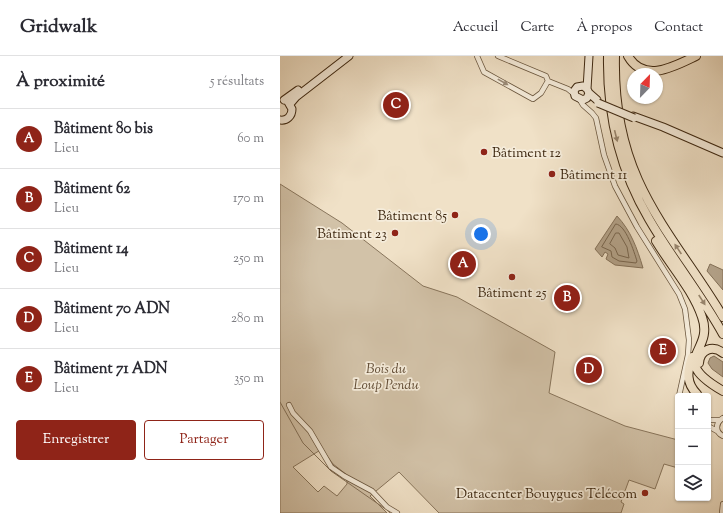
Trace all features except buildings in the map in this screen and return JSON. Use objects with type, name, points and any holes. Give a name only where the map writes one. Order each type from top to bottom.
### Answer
[{"type":"highway","points":[[608,56],[608,86],[612,117],[618,145],[636,201],[652,234],[698,308],[704,328],[696,356],[696,368],[702,377],[723,391]]},
{"type":"highway","points":[[615,56],[616,96],[623,133],[638,181],[654,211],[723,317]]},
{"type":"highway","points":[[620,56],[620,95],[626,133],[635,162],[654,211]]},
{"type":"highway","points":[[628,56],[638,68],[656,72],[670,68],[696,56]]},
{"type":"highway","points":[[628,177],[649,219],[723,334]]},
{"type":"highway","points":[[696,393],[690,386],[688,375],[700,332],[698,308]]},
{"type":"highway","points":[[723,353],[716,349],[709,349],[701,355],[699,361],[700,367],[704,373],[723,386]]},
{"type":"street","points":[[285,101],[343,56]]},
{"type":"street","points":[[285,101],[296,97],[349,56]]},
{"type":"street","points":[[477,56],[484,72],[533,99],[539,95],[548,81]]},
{"type":"street","points":[[498,56],[539,72],[546,76],[548,81],[568,89],[574,94],[585,96],[597,101],[723,158]]},
{"type":"street","points":[[589,56],[585,96],[587,108],[596,118],[604,156],[615,186],[637,227],[679,294],[685,309],[689,340],[680,393]]},
{"type":"street","points":[[574,94],[575,89],[579,86],[587,73]]},
{"type":"street","points":[[579,86],[585,96]]},
{"type":"street","points":[[280,120],[286,120],[291,115],[292,109],[285,101]]},
{"type":"street","points":[[634,117],[663,127],[723,153]]},
{"type":"street","points":[[289,405],[293,413],[310,431],[331,467],[372,491],[387,507],[397,513]]},
{"type":"street","points":[[711,420],[722,419]]},
{"type":"street","points":[[717,431],[717,425],[722,419]]},
{"type":"street","points":[[711,428],[723,436]]},
{"type":"street","points":[[722,513],[723,504]]},
{"type":"green space","name":"Bois du Loup Pendu","points":[[280,184],[342,223],[423,286],[457,297],[555,352],[549,393],[625,426],[675,439],[675,467],[664,464],[655,489],[629,480],[621,502],[624,504],[621,513],[439,513],[399,472],[370,496],[387,513],[280,513]],"holes":[[[322,449],[333,464],[347,475],[347,484],[337,496],[324,486],[318,492],[293,467]]]},
{"type":"water","points":[[617,216],[633,240],[643,268],[615,265],[606,259],[608,254],[605,252],[602,257],[595,249]]},
{"type":"water","points":[[710,264],[723,270],[723,290],[707,271]]},
{"type":"water","points":[[714,356],[723,362],[723,377],[712,369],[708,363],[710,358]]},
{"type":"waterway","points":[[280,402],[303,443],[331,471],[384,508]]},
{"type":"waterway","points":[[387,509],[390,513]]},
{"type":"place","name":"Bâtiment 14","points":[[396,105]]},
{"type":"place","name":"Bâtiment 12","points":[[484,152]]},
{"type":"place","name":"Bâtiment 11","points":[[552,174]]},
{"type":"place","name":"Bâtiment 85","points":[[455,215]]},
{"type":"place","name":"Bâtiment 23","points":[[395,233]]},
{"type":"place","name":"Bâtiment 80 bis","points":[[463,264]]},
{"type":"place","name":"Bâtiment 25","points":[[512,277]]},
{"type":"place","name":"Bâtiment 62","points":[[567,298]]},
{"type":"place","name":"Bâtiment 71 ADN","points":[[663,351]]},
{"type":"place","name":"Bâtiment 70 ADN","points":[[589,370]]},
{"type":"place","name":"Datacenter Bouygues Télécom","points":[[645,493]]}]
